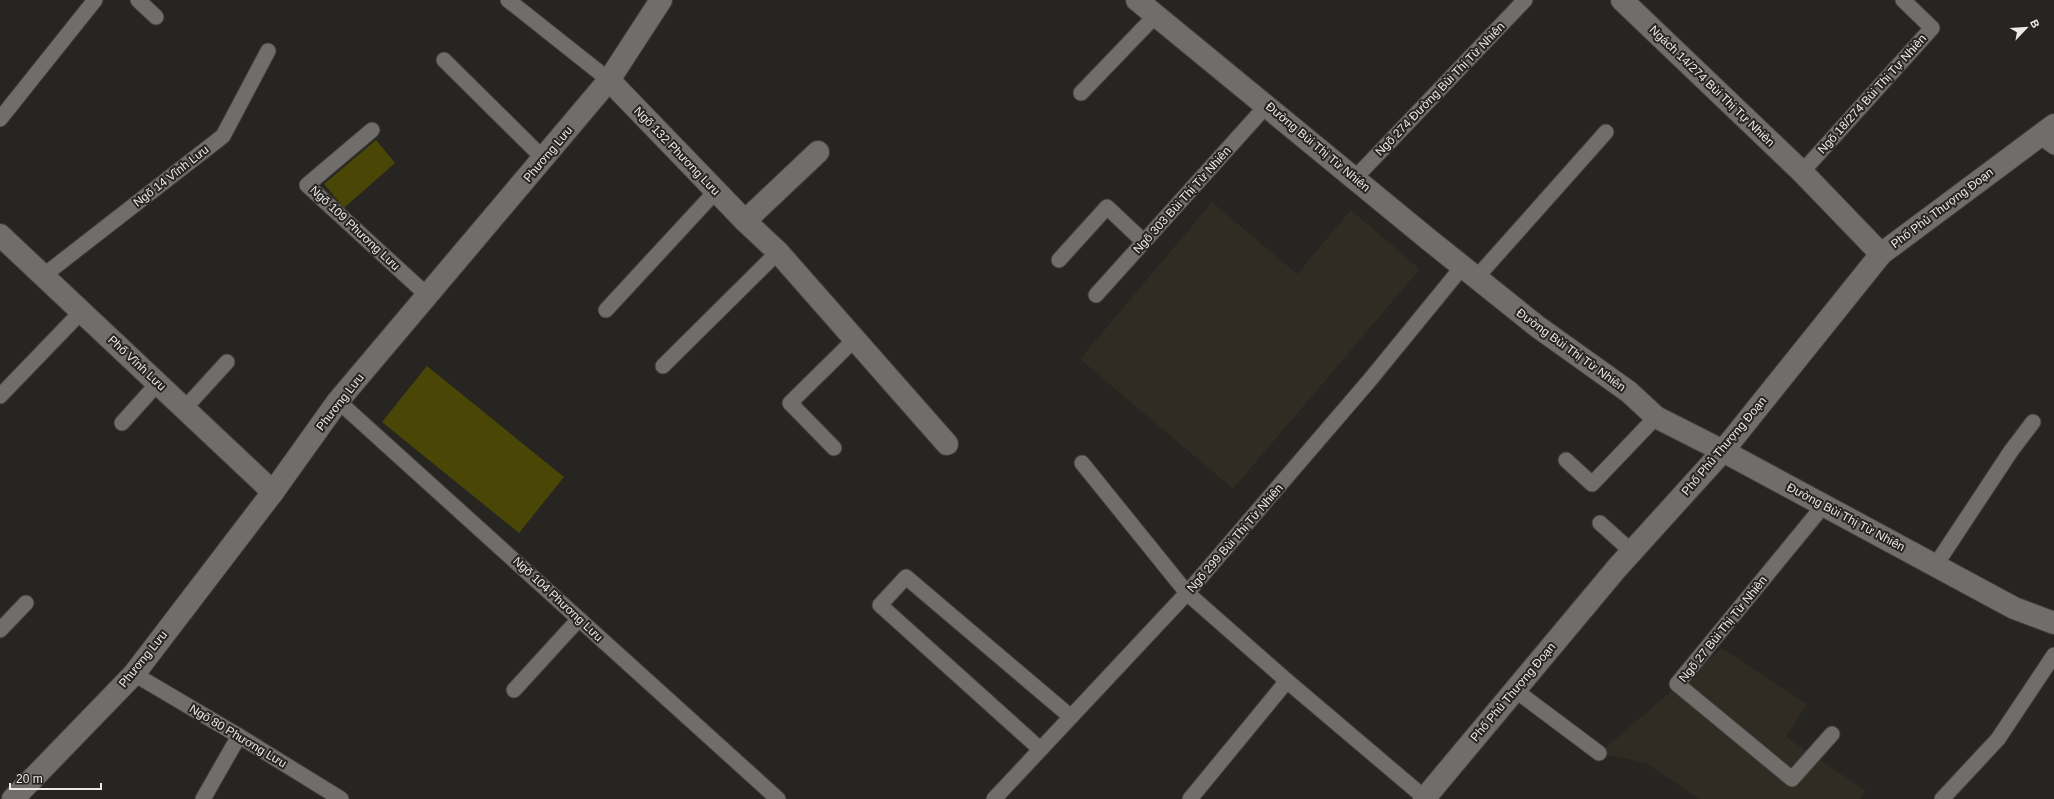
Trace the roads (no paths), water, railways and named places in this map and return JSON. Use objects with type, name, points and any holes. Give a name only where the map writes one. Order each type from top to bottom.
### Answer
[{"type":"street","name":"Phương Lưu","points":[[13,799],[134,674],[273,492],[338,401],[544,159],[608,80],[661,0]]},
{"type":"street","name":"Đường Bùi Thị Từ Nhiên","points":[[1137,0],[1267,105],[1428,239],[1470,271],[1538,327],[1629,392],[1656,417],[1723,451],[2014,608],[2054,623]]},
{"type":"street","name":"Ngách 14/274 Bùi Thị Tự Nhiên","points":[[1622,0],[1802,172],[1881,254]]},
{"type":"street","name":"Ngõ 132 Phương Lưu","points":[[608,80],[745,221],[778,252],[947,444]]},
{"type":"street","name":"Phố Phủ Thượng Đoạn","points":[[1425,799],[1631,552],[1723,451],[1881,254],[2049,136]]},
{"type":"street","points":[[745,221],[818,152]]},
{"type":"street","name":"Phố Vĩnh Lưu","points":[[0,234],[273,492]]},
{"type":"lane","points":[[0,119],[95,0]]},
{"type":"lane","points":[[138,0],[156,17]]},
{"type":"lane","points":[[508,0],[608,80]]},
{"type":"lane","name":"Ngõ 274 Đường Bùi Thị Từ Nhiên","points":[[1355,178],[1525,0]]},
{"type":"lane","name":"Ngõ 18/274 Bùi Thị Tự Nhiên","points":[[1802,172],[1932,28],[1903,0]]},
{"type":"lane","points":[[1081,93],[1156,15]]},
{"type":"lane","name":"Ngõ 14 Vĩnh Lưu","points":[[43,276],[223,136],[268,51]]},
{"type":"lane","points":[[444,60],[544,159]]},
{"type":"lane","name":"Ngõ 303 Bùi Thị Từ Nhiên","points":[[1096,296],[1267,105]]},
{"type":"lane","name":"Ngõ 109 Phương Lưu","points":[[372,130],[307,185],[428,296]]},
{"type":"lane","name":"Ngõ 299 Bùi Thị Từ Nhiên","points":[[994,799],[1187,593],[1369,381],[1470,271],[1606,132]]},
{"type":"lane","points":[[606,310],[716,191]]},
{"type":"lane","points":[[1059,260],[1107,207],[1144,242]]},
{"type":"lane","points":[[663,366],[778,252]]},
{"type":"lane","points":[[0,396],[82,311]]},
{"type":"lane","points":[[834,448],[790,403],[856,339]]},
{"type":"lane","points":[[185,408],[227,362]]},
{"type":"lane","points":[[122,423],[158,383]]},
{"type":"lane","name":"Ngõ 104 Phương Lưu","points":[[338,401],[778,799]]},
{"type":"lane","points":[[1566,460],[1592,484],[1656,417]]},
{"type":"lane","points":[[1936,566],[2011,451],[2033,422]]},
{"type":"lane","points":[[1082,463],[1187,593],[1425,799]]},
{"type":"lane","name":"Ngõ 27 Bùi Thị Từ Nhiên","points":[[1824,505],[1677,684],[1792,778],[1832,734]]},
{"type":"lane","points":[[1600,523],[1631,552]]},
{"type":"lane","points":[[1040,750],[880,605],[906,577],[1071,718]]},
{"type":"lane","points":[[0,630],[26,604]]},
{"type":"lane","points":[[514,690],[579,619]]},
{"type":"lane","points":[[1942,799],[1998,739],[2054,655]]},
{"type":"lane","name":"Ngõ 80 Phương Lưu","points":[[134,674],[239,736],[341,799]]},
{"type":"lane","points":[[1190,799],[1287,681]]},
{"type":"lane","points":[[1515,690],[1599,753]]},
{"type":"lane","points":[[203,799],[239,736]]}]
